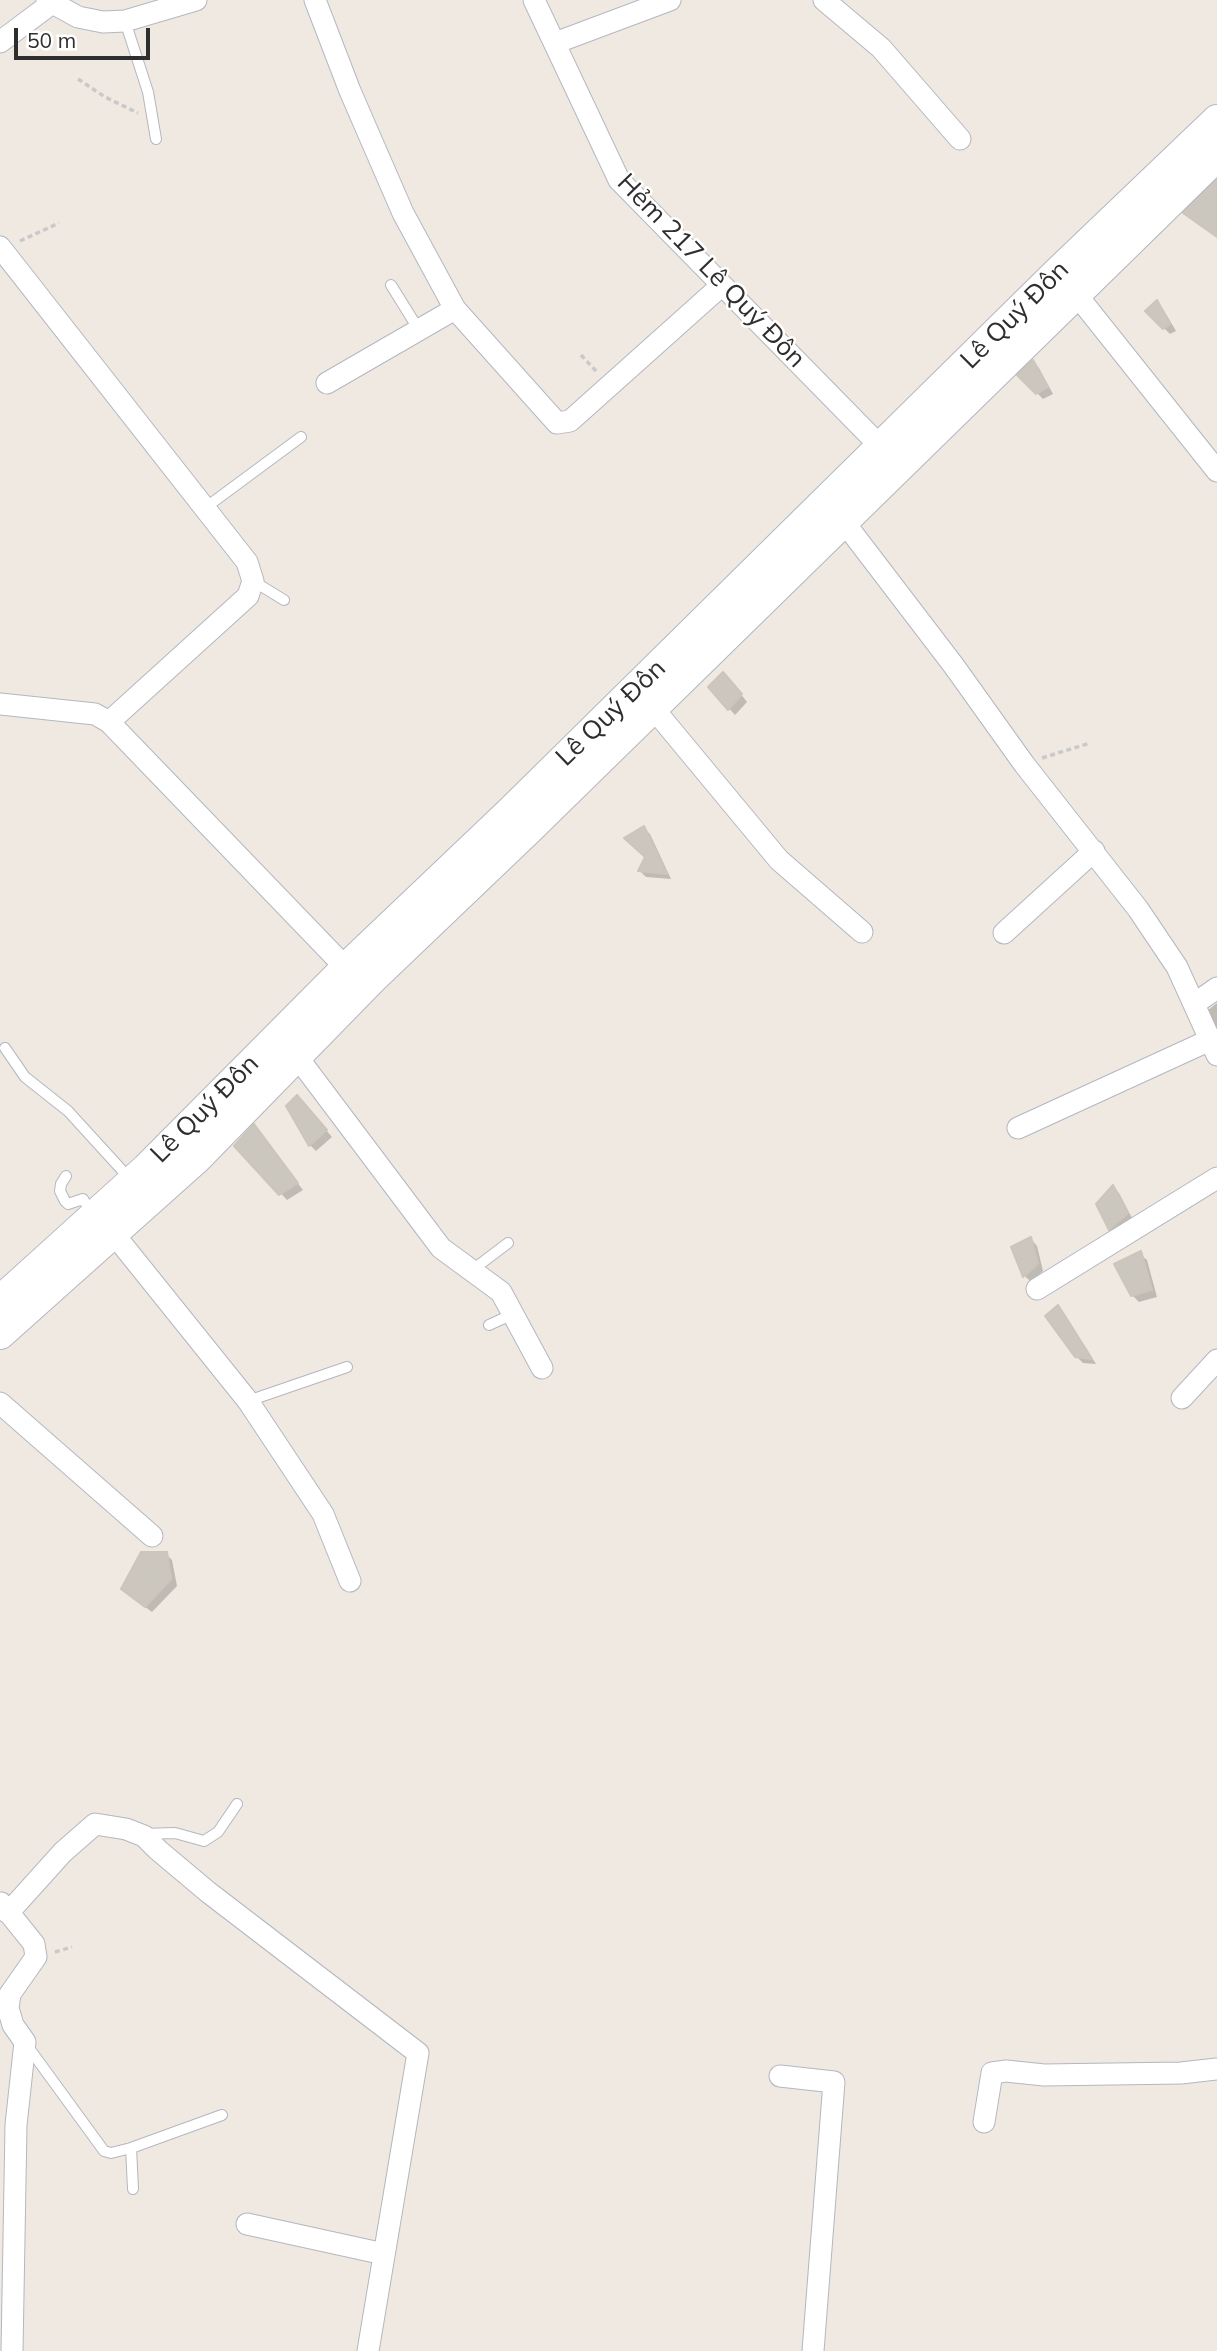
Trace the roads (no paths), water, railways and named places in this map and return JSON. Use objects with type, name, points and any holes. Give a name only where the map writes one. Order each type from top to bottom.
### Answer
[{"type":"main road","name":"Lê Quý Đôn","points":[[0,1334],[103,1224],[132,1181],[346,968],[653,708],[844,522],[1217,120]]},
{"type":"main road","name":"Lê Quý Đôn","points":[[0,1301],[197,1158],[298,1058],[518,822],[881,447],[1067,283],[1217,156]]},
{"type":"street","points":[[0,42],[60,3],[89,20],[125,22],[196,0]]},
{"type":"street","points":[[315,0],[350,91],[403,213],[455,309],[557,423],[570,421],[721,286]]},
{"type":"street","name":"Hẻm 217 Lê Quý Đôn","points":[[534,0],[619,180],[881,447]]},
{"type":"street","points":[[555,44],[670,0]]},
{"type":"street","points":[[824,0],[881,48],[960,139]]},
{"type":"street","points":[[3,256],[247,562],[253,581],[248,596],[108,722]]},
{"type":"street","points":[[1067,283],[1217,471]]},
{"type":"street","points":[[327,383],[455,309]]},
{"type":"street","points":[[844,522],[954,666],[1024,764],[1138,909],[1177,967],[1213,1048],[1018,1128]]},
{"type":"street","points":[[0,704],[95,714],[108,722],[346,968]]},
{"type":"street","points":[[653,708],[779,860],[862,932]]},
{"type":"street","points":[[1003,933],[1094,851]]},
{"type":"street","points":[[1194,1004],[1217,988]]},
{"type":"street","points":[[298,1058],[441,1248],[501,1292],[542,1368]]},
{"type":"street","points":[[1037,1289],[1217,1178]]},
{"type":"street","points":[[103,1224],[248,1401],[323,1514],[350,1581]]},
{"type":"street","points":[[1182,1398],[1217,1360]]},
{"type":"street","points":[[0,1403],[152,1535]]},
{"type":"street","points":[[12,2351],[16,2138],[25,2042],[13,2025],[8,2008],[10,1994],[36,1957],[34,1944],[4,1908],[95,1824],[140,1834],[208,1892],[418,2053],[368,2351]]},
{"type":"street","points":[[984,2122],[992,2073],[1181,2073],[1217,2069]]},
{"type":"street","points":[[779,2076],[834,2082],[813,2351]]},
{"type":"street","points":[[247,2224],[384,2254]]},
{"type":"lane","points":[[125,22],[148,92],[156,139]]},
{"type":"lane","points":[[391,285],[419,330]]},
{"type":"lane","points":[[205,508],[301,438]]},
{"type":"lane","points":[[253,581],[284,600]]},
{"type":"lane","points":[[5,1048],[25,1077],[68,1111],[132,1181]]},
{"type":"lane","points":[[66,1176],[61,1184],[65,1201],[68,1203],[83,1199],[103,1224]]},
{"type":"lane","points":[[471,1271],[508,1243]]},
{"type":"lane","points":[[489,1325],[513,1314]]},
{"type":"lane","points":[[248,1401],[347,1367]]},
{"type":"lane","points":[[140,1834],[175,1833],[204,1841],[218,1832],[237,1804]]},
{"type":"lane","points":[[25,2042],[104,2151],[111,2153],[131,2148],[222,2115]]},
{"type":"lane","points":[[131,2148],[133,2189]]}]
